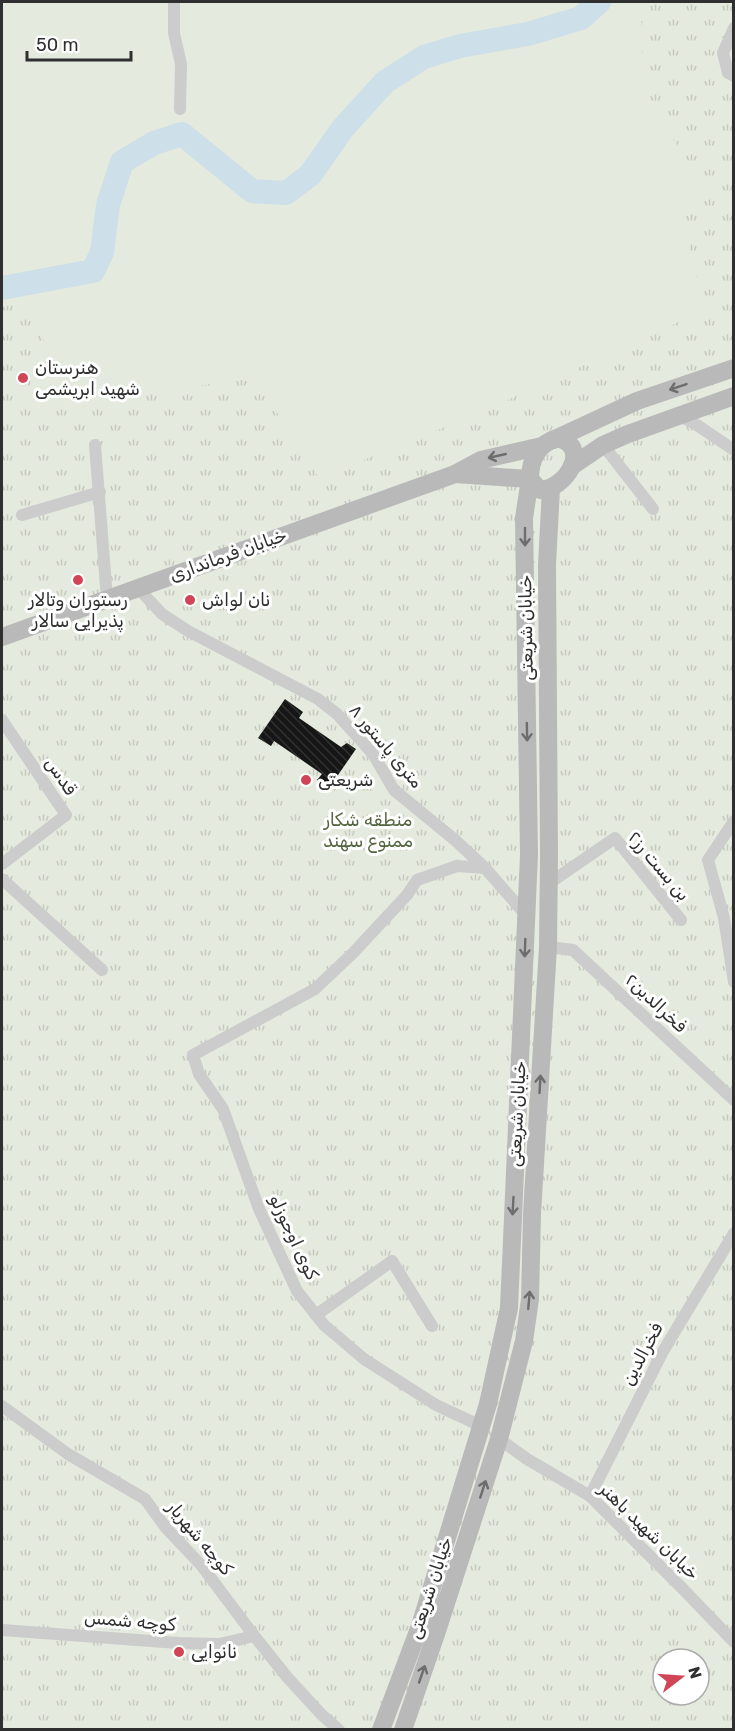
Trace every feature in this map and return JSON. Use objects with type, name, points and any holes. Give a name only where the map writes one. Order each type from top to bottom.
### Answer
[{"type":"main road","points":[[734,368],[637,401],[548,443],[531,464],[530,479],[540,490],[551,488],[559,483],[572,466],[603,445],[734,396]]},
{"type":"main road","points":[[548,443],[562,439],[568,442],[572,447],[574,459],[572,466]]},
{"type":"main road","name":"خیابان فرمانداری","points":[[2,637],[455,474],[482,460],[548,443]]},
{"type":"main road","name":"خیابان فرمانداری","points":[[455,474],[530,479]]},
{"type":"main road","name":"خیابان شریعتی","points":[[381,1730],[420,1626],[488,1404],[509,1308],[528,855],[525,518],[530,479]]},
{"type":"main road","name":"خیابان شریعتی","points":[[403,1730],[499,1439],[524,1341],[528,1310],[548,948],[547,566],[551,488]]},
{"type":"main road","points":[[525,565],[547,566]]},
{"type":"main road","points":[[517,1120],[538,1122]]},
{"type":"street","points":[[174,2],[174,33],[181,64],[180,110]]},
{"type":"street","points":[[732,74],[723,53],[734,28]]},
{"type":"street","points":[[680,416],[734,450]]},
{"type":"street","points":[[96,445],[107,599]]},
{"type":"street","points":[[603,445],[653,509]]},
{"type":"street","points":[[22,515],[100,492]]},
{"type":"street","name":"۸ متری پاستور","points":[[138,588],[162,614],[188,631],[318,699],[337,714],[373,754],[394,790],[485,868],[526,915]]},
{"type":"street","name":"قدس","points":[[2,720],[66,815],[2,864]]},
{"type":"street","points":[[734,821],[708,860],[724,918],[734,982]]},
{"type":"street","name":"بن بست رز۲","points":[[548,884],[615,838],[681,920]]},
{"type":"street","name":"کوی اوجوزلو","points":[[481,1426],[436,1405],[364,1359],[324,1325],[297,1291],[259,1209],[223,1109],[199,1074],[193,1055],[315,989],[407,895],[417,880],[457,866],[485,868]]},
{"type":"street","points":[[2,879],[102,970]]},
{"type":"street","name":"فخرالدین۲","points":[[548,948],[573,950],[734,1100]]},
{"type":"street","name":"فخرالدین","points":[[590,1496],[662,1353],[734,1233]]},
{"type":"street","points":[[316,1315],[392,1261],[432,1326]]},
{"type":"street","name":"کوچه شهریار","points":[[2,1406],[68,1454],[145,1499],[166,1528],[201,1565],[254,1636],[321,1714],[339,1730]]},
{"type":"street","name":"خیابان شهید باهنر","points":[[499,1439],[527,1459],[590,1496],[734,1642]]},
{"type":"street","name":"کوچه شمس","points":[[2,1630],[219,1644],[254,1636]]},
{"type":"green space","name":"منطقه شکار ممنوع سهند","points":[[2,2],[733,2],[733,1729],[2,1730]]},
{"type":"green space","points":[[2,2],[641,2],[643,96],[711,194],[681,219],[705,310],[477,414],[319,478],[255,378],[57,405],[35,300],[2,307]]},
{"type":"building","points":[[285,699],[303,712],[299,718],[341,747],[347,743],[356,749],[329,788],[317,780],[322,774],[274,741],[271,746],[258,738]]},
{"type":"waterway","points":[[2,288],[93,271],[102,252],[108,205],[122,162],[154,143],[182,134],[252,191],[286,193],[310,175],[343,128],[385,82],[424,57],[460,46],[528,34],[581,18],[599,2]]},
{"type":"place","name":"هنرستان شهید ابریشمی","points":[[23,378]]},
{"type":"place","name":"رستوران وتالار پذیرایی سالار","points":[[78,580]]},
{"type":"place","name":"نان لواش","points":[[190,600]]},
{"type":"place","name":"شریعتی","points":[[306,780]]},
{"type":"place","name":"نانوایی","points":[[179,1652]]}]
